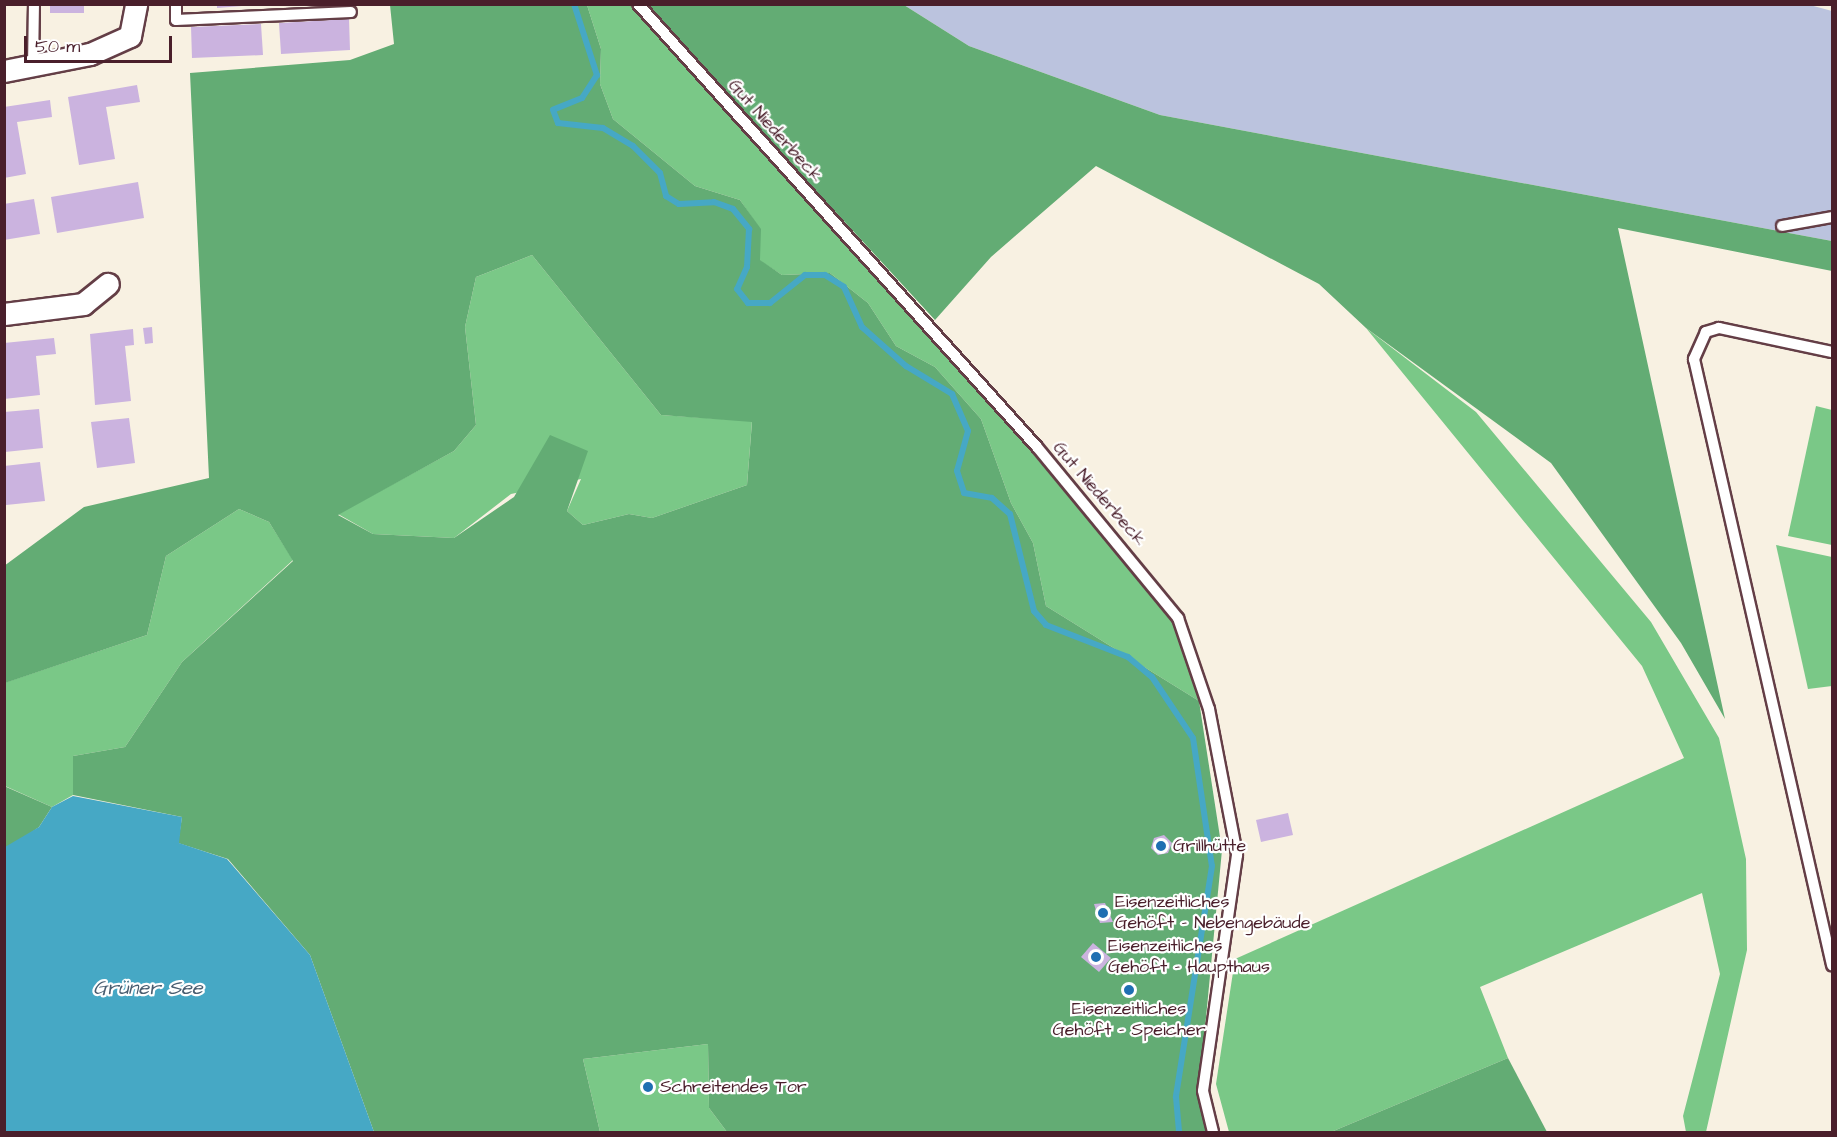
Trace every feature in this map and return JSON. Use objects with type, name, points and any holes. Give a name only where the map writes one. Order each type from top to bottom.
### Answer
[{"type":"street","points":[[4,71],[90,54],[130,36],[138,6]]},
{"type":"street","points":[[4,314],[83,304],[108,284]]},
{"type":"lane","points":[[33,66],[34,4]]},
{"type":"lane","points":[[176,4],[176,20],[351,12]]},
{"type":"lane","points":[[256,4],[256,17]]},
{"type":"lane","name":"Gut Niederbeck","points":[[638,4],[1037,447],[1178,618],[1209,709],[1238,855],[1205,1065],[1203,1091],[1213,1132]]},
{"type":"lane","points":[[1782,226],[1833,217]]},
{"type":"lane","points":[[1833,352],[1719,328],[1706,332],[1694,358],[1833,965]]},
{"type":"shaded area","points":[[1806,4],[1832,11],[1832,241],[1160,115],[969,46],[904,5]]},
{"type":"green space","points":[[390,5],[587,5],[601,49],[600,84],[613,119],[695,186],[740,200],[761,229],[760,260],[782,275],[830,273],[868,303],[896,346],[935,367],[981,419],[1011,503],[1033,543],[1046,606],[1199,701],[1222,850],[1199,1091],[1204,1119],[1213,1132],[727,1132],[709,1108],[708,1044],[583,1059],[600,1132],[374,1132],[310,955],[228,859],[178,843],[182,817],[73,795],[73,756],[125,747],[182,662],[293,561],[269,522],[239,509],[166,556],[147,635],[5,683],[4,566],[84,507],[209,478],[190,73],[350,60],[394,44]],"holes":[[[532,255],[661,415],[752,422],[747,485],[652,518],[629,514],[583,525],[567,511],[588,451],[550,435],[514,497],[454,538],[373,534],[338,515],[454,451],[476,425],[465,327],[476,277]]]},
{"type":"green space","points":[[587,5],[631,5],[928,333],[1148,586],[1172,621],[1199,701],[1046,606],[1033,543],[1011,503],[981,419],[935,367],[896,346],[868,303],[830,273],[782,275],[759,260],[760,229],[740,200],[695,186],[613,119],[600,84],[601,49]]},
{"type":"green space","points":[[645,5],[904,5],[969,46],[1160,115],[1832,241],[1832,271],[1618,228],[1725,719],[1681,643],[1551,463],[1366,328],[1319,284],[1096,166],[991,257],[935,320]]},
{"type":"green space","points":[[532,255],[661,415],[752,421],[747,485],[652,518],[629,514],[583,525],[567,511],[581,479],[511,494],[454,538],[373,534],[338,514],[454,451],[476,425],[465,327],[476,277]]},
{"type":"green space","points":[[1366,328],[1476,412],[1651,622],[1719,738],[1746,859],[1747,950],[1706,1132],[1686,1132],[1683,1116],[1720,974],[1702,893],[1480,987],[1508,1058],[1331,1132],[1229,1132],[1216,1084],[1235,959],[1684,758],[1642,666]]},
{"type":"green space","points":[[1816,406],[1832,410],[1832,545],[1788,536]]},
{"type":"green space","points":[[239,509],[269,522],[293,560],[182,662],[125,747],[73,756],[73,795],[52,807],[5,786],[4,683],[147,635],[166,556]]},
{"type":"green space","points":[[1776,545],[1832,557],[1832,686],[1808,689]]},
{"type":"green space","points":[[4,786],[52,807],[39,827],[11,847],[5,847]]},
{"type":"green space","points":[[708,1044],[709,1108],[727,1132],[600,1132],[583,1059]]},
{"type":"green space","points":[[1508,1058],[1547,1132],[1331,1132]]},
{"type":"water","name":"Grüner See","points":[[73,796],[182,817],[179,843],[227,859],[310,955],[374,1132],[5,1132],[5,847],[39,827],[52,807]]},
{"type":"building","points":[[50,4],[84,4],[84,13],[50,13]]},
{"type":"building","points":[[217,4],[242,4],[242,6],[217,8]]},
{"type":"building","points":[[349,19],[350,50],[281,54],[279,23]]},
{"type":"building","points":[[261,24],[263,55],[192,58],[191,27]]},
{"type":"building","points":[[137,85],[140,102],[106,107],[115,159],[79,165],[68,97]]},
{"type":"building","points":[[50,100],[52,117],[17,122],[26,174],[4,178],[4,107]]},
{"type":"building","points":[[138,182],[144,218],[57,233],[51,197]]},
{"type":"building","points":[[34,199],[40,234],[4,240],[4,204]]},
{"type":"building","points":[[152,327],[153,343],[145,344],[143,328]]},
{"type":"building","points":[[133,329],[134,345],[125,346],[131,401],[95,405],[90,334]]},
{"type":"building","points":[[54,338],[56,354],[36,356],[40,395],[4,399],[4,343]]},
{"type":"building","points":[[39,409],[43,448],[5,452],[4,412]]},
{"type":"building","points":[[129,418],[135,463],[97,468],[91,422]]},
{"type":"building","points":[[40,462],[45,501],[6,505],[4,466]]},
{"type":"building","points":[[1288,813],[1293,835],[1261,842],[1256,820]]},
{"type":"building","name":"Grillhütte","points":[[1164,835],[1172,843],[1168,853],[1158,855],[1151,848],[1154,838]]},
{"type":"building","name":"Eisenzeitliches Gehöft - Nebengebäude","points":[[1105,903],[1113,922],[1100,923],[1094,904]]},
{"type":"building","name":"Eisenzeitliches Gehöft - Haupthaus","points":[[1093,943],[1111,958],[1099,972],[1081,957]]},
{"type":"building","name":"Eisenzeitliches Gehöft - Speicher","points":[[1130,983],[1136,990],[1129,996],[1123,989]]},
{"type":"waterway","points":[[574,4],[597,75],[582,98],[553,110],[558,123],[603,128],[633,146],[660,173],[666,196],[679,204],[714,202],[733,209],[749,229],[747,267],[737,289],[748,303],[770,303],[805,275],[825,275],[844,287],[862,327],[906,366],[952,394],[968,431],[957,471],[964,493],[992,498],[1010,514],[1034,611],[1046,625],[1128,657],[1152,677],[1193,738],[1212,866],[1176,1097],[1179,1132]]},
{"type":"place","name":"Grillhütte","points":[[1161,846]]},
{"type":"place","name":"Eisenzeitliches Gehöft - Nebengebäude","points":[[1103,913]]},
{"type":"place","name":"Eisenzeitliches Gehöft - Haupthaus","points":[[1096,957]]},
{"type":"place","name":"Eisenzeitliches Gehöft - Speicher","points":[[1129,990]]},
{"type":"place","name":"Schreitendes Tor","points":[[648,1087]]}]
